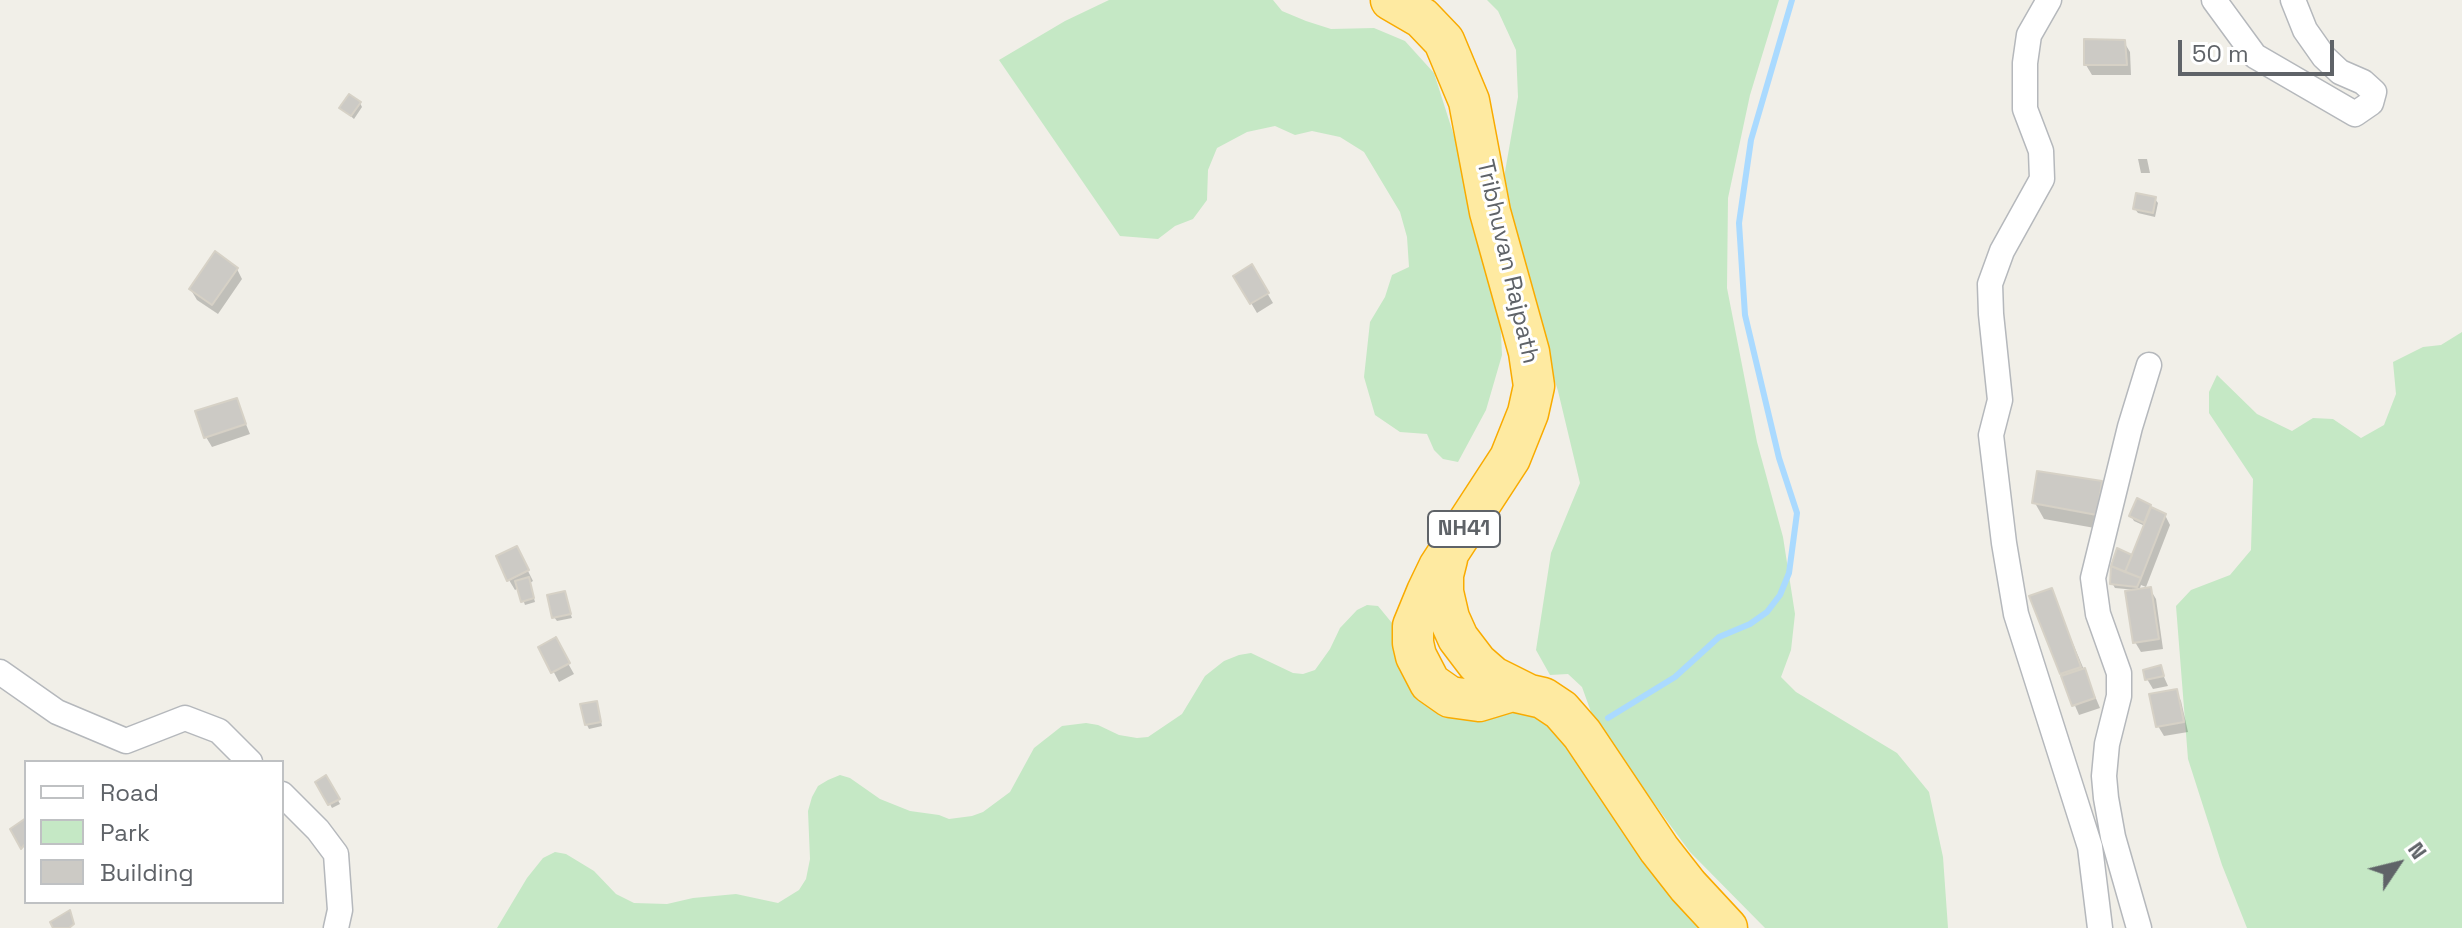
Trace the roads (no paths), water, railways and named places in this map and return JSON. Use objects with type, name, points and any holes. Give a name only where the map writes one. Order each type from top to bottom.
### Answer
[{"type":"highway","name":"Tribhuvan Rajpath","points":[[1391,0],[1433,28],[1444,41],[1457,69],[1469,101],[1490,212],[1533,372],[1532,399],[1510,458],[1449,552],[1413,626],[1413,643],[1423,673],[1436,689],[1458,700],[1479,701],[1512,691],[1543,698],[1561,710],[1615,781],[1659,849],[1727,928]]},
{"type":"street","points":[[2049,0],[2029,35],[2025,63],[2025,109],[2041,151],[2042,179],[2002,251],[1990,284],[2000,400],[1991,435],[2016,614],[2090,847],[2100,928]]},
{"type":"street","points":[[2214,0],[2255,56],[2355,114],[2371,103],[2374,92],[2363,82],[2340,72],[2324,57],[2305,30],[2293,0]]},
{"type":"street","points":[[2139,928],[2113,837],[2104,776],[2107,744],[2119,696],[2119,673],[2098,614],[2093,578],[2130,427],[2149,365]]},
{"type":"street","points":[[0,672],[57,712],[126,741],[185,718],[219,731],[248,760]]},
{"type":"street","points":[[284,796],[318,830],[336,854],[340,910],[336,928]]},
{"type":"street","points":[[2090,847],[2100,835],[2113,837]]},
{"type":"waterway","points":[[1608,718],[1675,677],[1719,637],[1750,624],[1767,612],[1780,595],[1789,573],[1797,513],[1779,458],[1745,315],[1739,223],[1751,140],[1792,0]]}]
